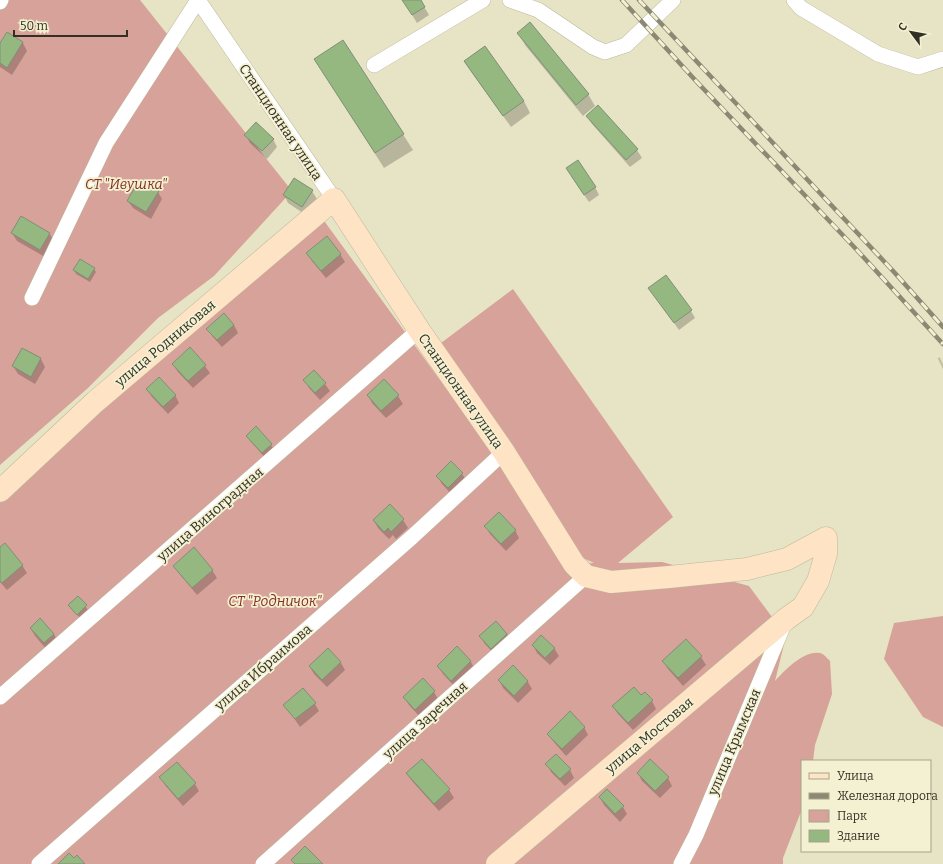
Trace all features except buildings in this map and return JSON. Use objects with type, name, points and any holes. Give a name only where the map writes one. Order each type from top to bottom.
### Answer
[{"type":"street","points":[[32,298],[106,143],[198,0]]},
{"type":"street","name":"Станционная улица","points":[[198,0],[334,199],[419,330],[504,452],[574,564],[586,576]]},
{"type":"street","points":[[374,65],[483,0]]},
{"type":"street","points":[[510,0],[538,10],[593,47],[606,52],[626,45],[673,0]]},
{"type":"street","points":[[794,0],[801,8],[878,54],[918,67],[943,59]]},
{"type":"street","name":"улица Родниковая","points":[[0,491],[95,402],[334,199]]},
{"type":"street","name":"улица Виноградная","points":[[0,697],[419,330]]},
{"type":"street","name":"улица Ибраимова","points":[[39,864],[412,537],[504,452]]},
{"type":"street","name":"улица Мостовая","points":[[497,864],[786,619],[803,607],[818,582],[826,554],[826,538],[787,559],[747,569],[611,582],[586,576]]},
{"type":"street","name":"улица Заречная","points":[[264,864],[586,576]]},
{"type":"street","name":"улица Крымская","points":[[681,864],[696,835],[786,619]]},
{"type":"green space","name":"СТ \"Ивушка\"","points":[[0,0],[140,0],[292,191],[214,276],[158,318],[88,388],[0,465]]},
{"type":"green space","name":"СТ \"Родничок\"","points":[[322,218],[574,564],[594,563],[566,550],[441,343],[513,289],[673,517],[618,563],[662,562],[749,586],[786,636],[775,681],[795,662],[808,655],[820,653],[830,661],[832,694],[815,745],[813,760],[801,760],[801,812],[783,858],[783,864],[0,864],[0,491]]},
{"type":"green space","points":[[943,616],[943,727],[923,717],[884,659],[894,623]]},
{"type":"railway","points":[[622,0],[696,81],[856,249],[943,344]]},
{"type":"railway","points":[[639,0],[894,272],[943,327]]}]
